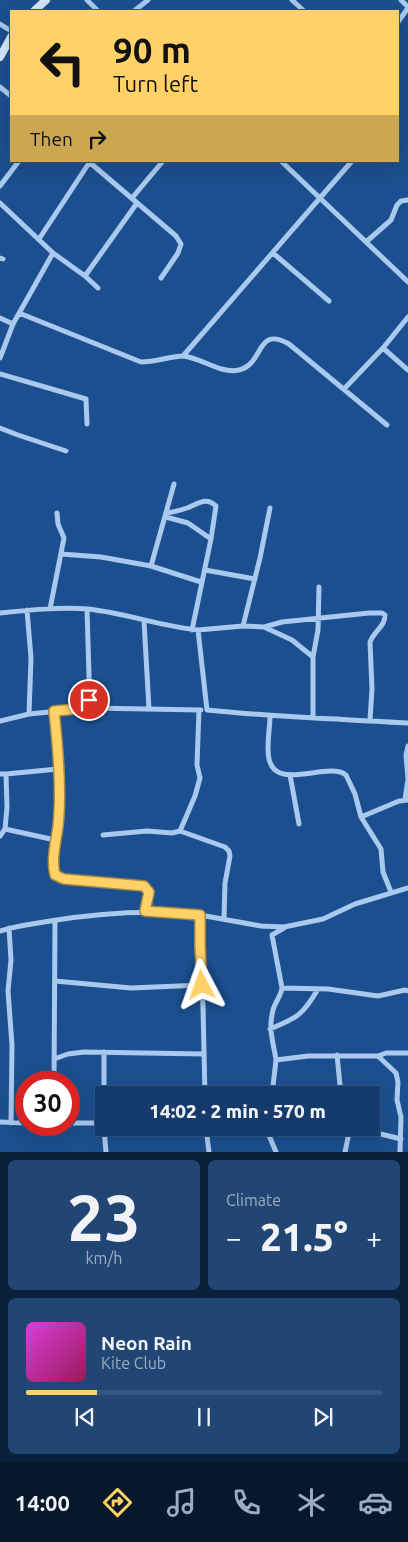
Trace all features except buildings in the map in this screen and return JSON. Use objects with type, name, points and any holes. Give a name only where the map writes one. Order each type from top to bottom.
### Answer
[{"type":"street","points":[[35,10],[46,0]]},
{"type":"street","points":[[87,0],[97,10]]},
{"type":"street","points":[[135,10],[148,0]]},
{"type":"street","points":[[292,0],[303,10]]},
{"type":"street","points":[[399,21],[408,8],[401,0]]},
{"type":"street","points":[[0,57],[10,39]]},
{"type":"street","points":[[0,87],[10,95]]},
{"type":"street","points":[[0,186],[18,162]]},
{"type":"street","points":[[39,239],[88,162],[176,236],[181,244],[178,254],[161,278]]},
{"type":"street","points":[[132,198],[162,162]]},
{"type":"street","points":[[282,162],[408,282]]},
{"type":"street","points":[[183,356],[351,162]]},
{"type":"street","points":[[366,242],[391,220],[397,205],[401,201],[408,200]]},
{"type":"street","points":[[0,203],[53,253],[98,288]]},
{"type":"street","points":[[85,276],[137,203]]},
{"type":"street","points":[[0,358],[13,324],[53,253]]},
{"type":"street","points":[[273,253],[329,301]]},
{"type":"street","points":[[19,313],[141,362],[153,362],[183,356],[215,365],[223,370],[237,370],[247,367],[264,343],[271,338],[277,338],[289,344],[387,424]]},
{"type":"street","points":[[344,389],[383,348],[408,317]]},
{"type":"street","points":[[0,318],[13,324]]},
{"type":"street","points":[[383,348],[408,370]]},
{"type":"street","points":[[0,374],[86,399],[87,424]]},
{"type":"street","points":[[0,428],[66,450]]},
{"type":"street","points":[[151,566],[174,484]]},
{"type":"street","points":[[166,515],[188,508],[203,500],[216,505],[205,570],[201,582],[195,630],[207,710]]},
{"type":"street","points":[[243,626],[270,508]]},
{"type":"street","points":[[50,609],[64,534],[58,524],[57,514]]},
{"type":"street","points":[[166,515],[192,525],[211,539]]},
{"type":"street","points":[[61,554],[151,566],[201,582]]},
{"type":"street","points":[[205,570],[255,579]]},
{"type":"street","points":[[313,717],[313,657],[318,618],[319,587]]},
{"type":"street","points":[[87,609],[90,708]]},
{"type":"street","points":[[0,613],[27,610],[87,609],[195,630],[243,626],[264,627],[282,622],[382,613],[384,615],[384,623],[370,642],[372,689],[370,720]]},
{"type":"street","points":[[27,610],[32,658],[29,714]]},
{"type":"street","points":[[144,621],[149,709]]},
{"type":"street","points":[[264,627],[292,640],[313,657]]},
{"type":"street","points":[[0,720],[29,714],[90,708],[207,710],[270,716],[408,723]]},
{"type":"street","points":[[180,831],[200,778],[197,765],[199,710]]},
{"type":"street","points":[[54,711],[58,769],[58,827],[55,840],[54,871],[57,877],[64,879],[144,886],[149,892],[145,911]]},
{"type":"street","points":[[270,716],[268,758],[274,768],[281,774],[337,771],[343,773],[348,779],[361,817],[381,849],[382,868],[391,892]]},
{"type":"street","points":[[361,817],[406,800],[408,779],[406,755],[408,746]]},
{"type":"street","points":[[0,836],[5,829],[7,807],[3,774],[58,769]]},
{"type":"street","points":[[290,775],[298,824]]},
{"type":"street","points":[[5,829],[55,840]]},
{"type":"street","points":[[103,835],[147,831],[172,833],[180,831],[218,843],[229,851],[230,856],[225,883],[224,919]]},
{"type":"street","points":[[0,931],[96,915],[145,911],[200,915],[261,926],[284,927],[323,919],[355,904],[408,888]]},
{"type":"street","points":[[200,915],[205,1086]]},
{"type":"street","points":[[54,1071],[55,921]]},
{"type":"street","points":[[261,926],[272,935],[282,988],[274,1008],[270,1029],[276,1060],[273,1086]]},
{"type":"street","points":[[272,935],[284,927]]},
{"type":"street","points":[[9,928],[11,960],[8,991],[12,1044],[11,1123]]},
{"type":"street","points":[[56,981],[132,988],[202,985]]},
{"type":"street","points":[[282,988],[318,989],[378,996],[407,989]]},
{"type":"street","points":[[270,1029],[301,1014],[307,1008],[318,989]]},
{"type":"street","points":[[54,1059],[68,1054],[104,1052],[204,1054]]},
{"type":"street","points":[[104,1052],[104,1086]]},
{"type":"street","points":[[276,1060],[337,1055],[378,1056],[386,1053],[408,1053]]},
{"type":"street","points":[[337,1055],[340,1086]]},
{"type":"street","points":[[378,1056],[396,1073],[398,1082],[397,1100],[401,1117],[400,1152]]},
{"type":"street","points":[[401,1117],[408,1117]]},
{"type":"street","points":[[0,1122],[15,1123]]},
{"type":"street","points":[[80,1123],[95,1123]]},
{"type":"street","points":[[380,1134],[400,1139]]},
{"type":"street","points":[[105,1136],[106,1152]]},
{"type":"street","points":[[207,1136],[209,1152]]},
{"type":"street","points":[[270,1136],[276,1152]]},
{"type":"street","points":[[345,1152],[348,1136]]},
{"type":"route","points":[[89,700],[90,708],[54,711],[59,799],[58,827],[54,850],[55,875],[64,879],[144,886],[149,892],[145,911],[200,915],[202,985]]}]
